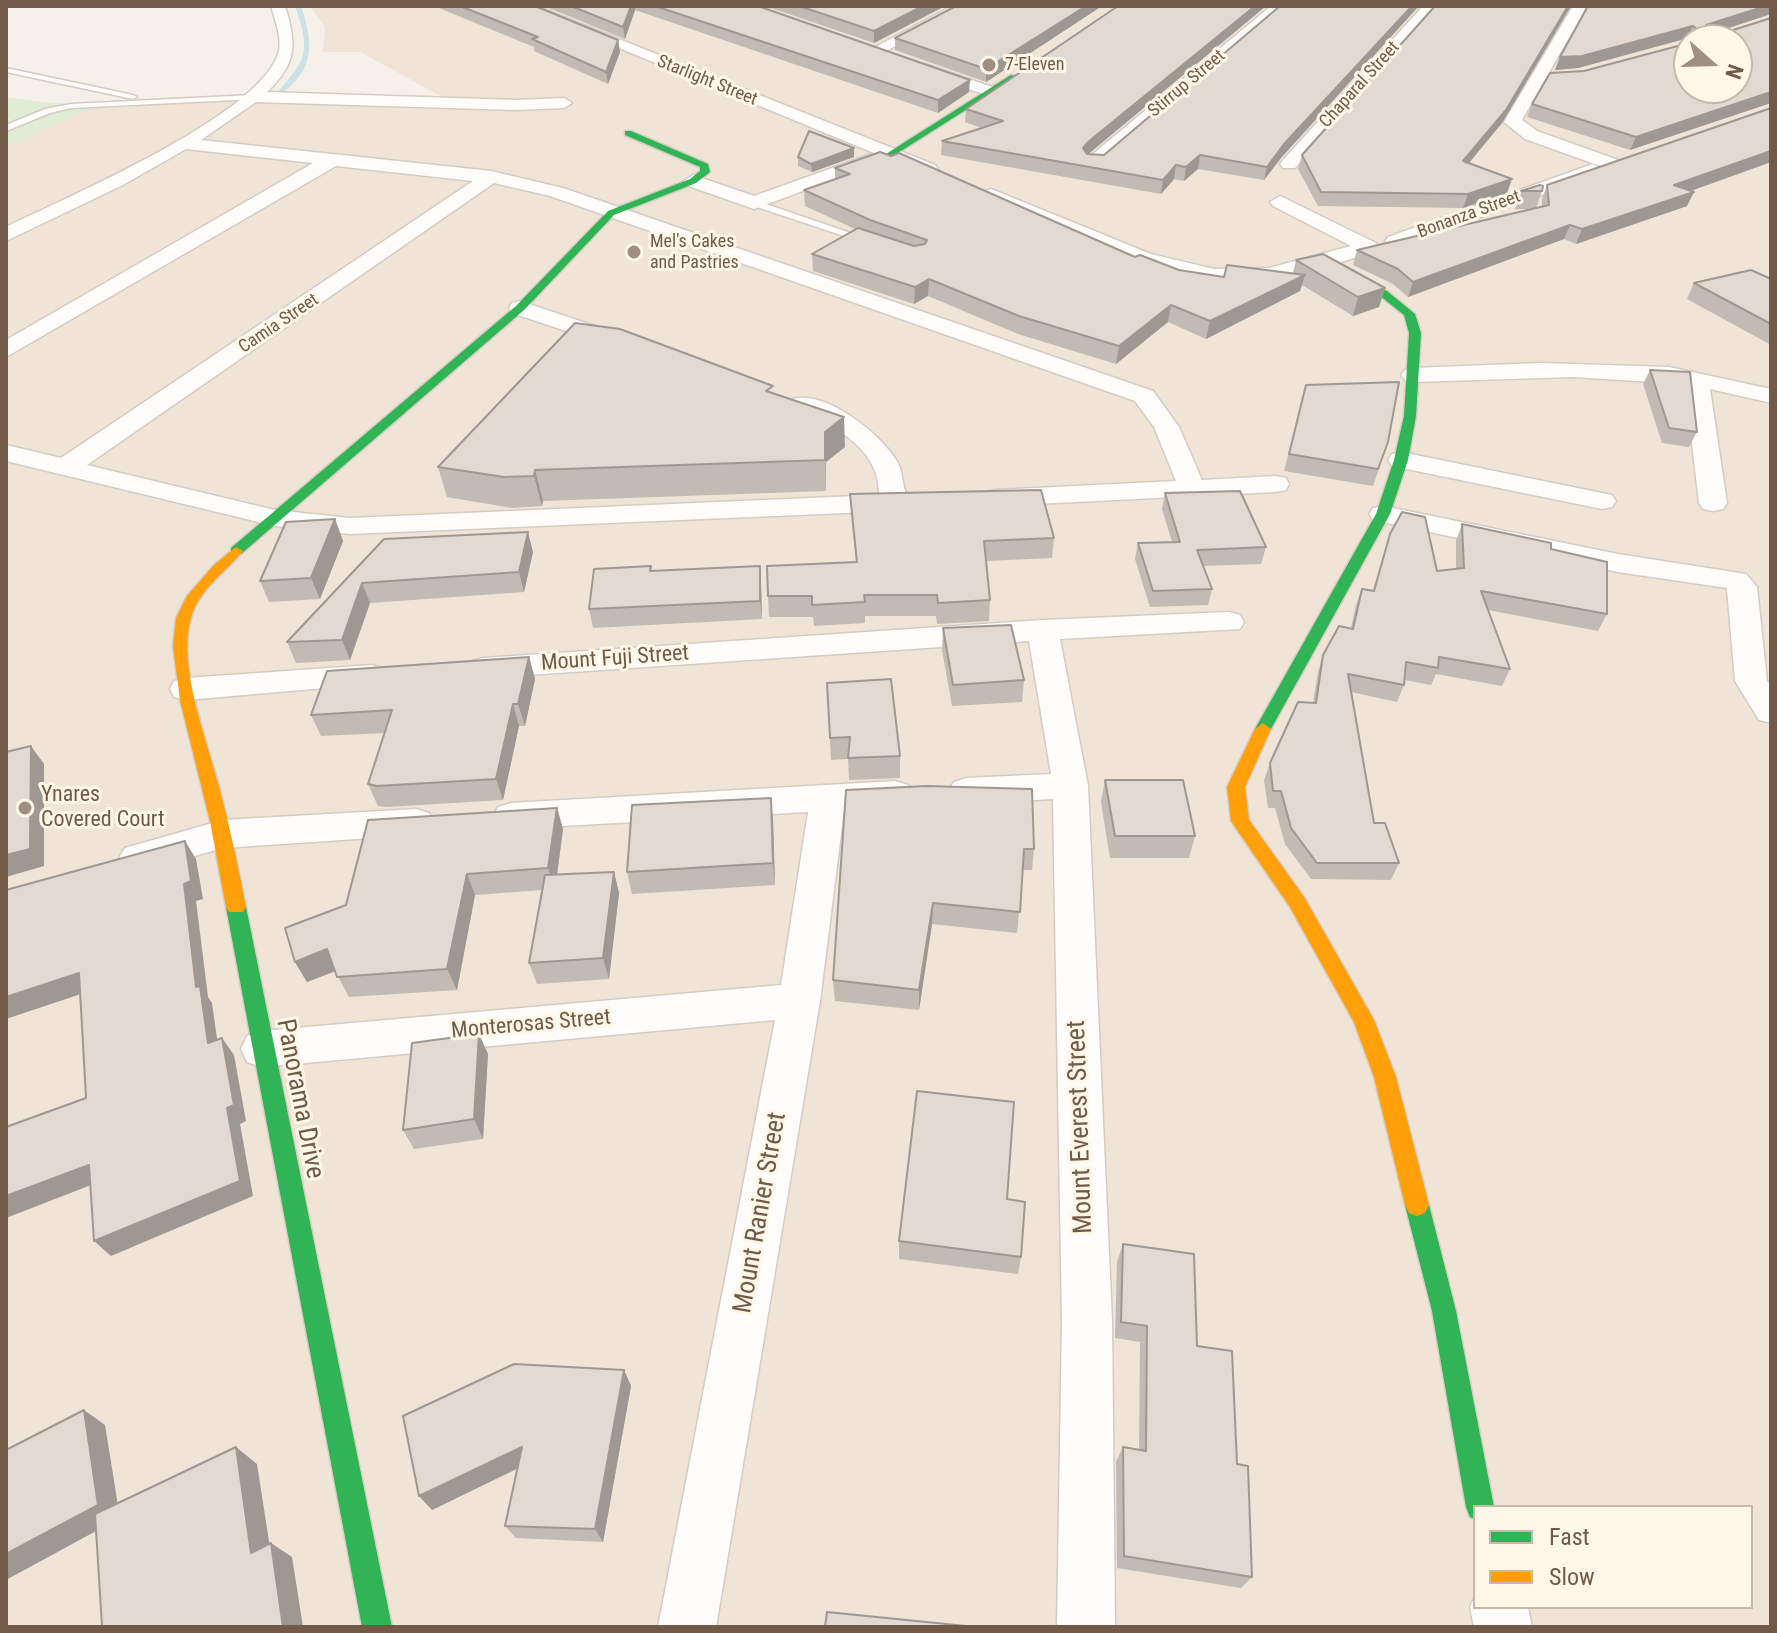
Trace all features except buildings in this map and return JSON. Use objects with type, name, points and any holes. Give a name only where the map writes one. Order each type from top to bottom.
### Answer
[{"type":"street","points":[[6,235],[185,144],[253,97],[275,76],[286,55],[278,6]]},
{"type":"street","name":"Starlight Street","points":[[524,6],[943,175]]},
{"type":"street","name":"Stirrup Street","points":[[1094,162],[1280,6]]},
{"type":"street","name":"Chaparal Street","points":[[1289,164],[1431,6]]},
{"type":"street","name":"Bonanza Street","points":[[1395,241],[1619,161],[1531,135],[1513,122],[1546,79],[1580,6]]},
{"type":"street","points":[[958,7],[883,54],[992,92]]},
{"type":"street","points":[[693,181],[754,203],[890,154],[1030,66]]},
{"type":"street","points":[[253,97],[516,105],[564,103]]},
{"type":"street","points":[[275,518],[520,308],[611,213],[693,181],[705,172],[705,166],[628,133]]},
{"type":"street","points":[[185,144],[491,177],[556,192],[1144,396],[1157,408],[1192,488]]},
{"type":"street","points":[[6,350],[334,159]]},
{"type":"street","name":"Camia Street","points":[[65,468],[491,177]]},
{"type":"street","points":[[970,186],[1144,259],[1191,271],[1250,276],[1324,262],[1370,248],[1280,202]]},
{"type":"street","points":[[1324,262],[1383,293],[1409,314],[1415,333],[1410,416],[1401,460],[1383,514],[1252,748],[1236,787],[1240,821],[1297,902],[1364,1020],[1385,1077],[1444,1311],[1480,1505]]},
{"type":"street","points":[[520,308],[634,346]]},
{"type":"street","points":[[1413,375],[1592,369],[1672,375],[1771,396]]},
{"type":"street","points":[[1697,380],[1713,503]]},
{"type":"street","points":[[778,396],[854,428],[881,457],[891,478],[892,503]]},
{"type":"street","points":[[6,453],[275,518],[350,526],[923,501]]},
{"type":"street","points":[[1401,460],[1602,501]]},
{"type":"street","points":[[971,499],[1276,484]]},
{"type":"street","points":[[1383,514],[1618,563],[1736,580],[1742,587],[1751,681],[1771,712]]},
{"type":"street","name":"Panorama Drive","points":[[275,518],[202,585],[188,607],[181,630],[186,689],[223,834],[262,1049],[377,1627]]},
{"type":"street","name":"Mount Fuji Street","points":[[456,670],[1043,630],[1229,622]]},
{"type":"street","name":"Mount Everest Street","points":[[1043,630],[1070,786],[1087,1321],[1086,1627]]},
{"type":"street","points":[[186,689],[408,673]]},
{"type":"street","points":[[107,866],[223,834],[828,797],[1070,786]]},
{"type":"street","name":"Mount Ranier Street","points":[[687,1627],[799,1001],[828,797]]},
{"type":"street","name":"Monterosas Street","points":[[262,1049],[799,1001]]},
{"type":"lane","points":[[6,70],[159,102]]},
{"type":"lane","points":[[88,106],[115,93]]},
{"type":"lane","points":[[6,128],[71,106],[253,97]]},
{"type":"lane","points":[[19,114],[32,117]]},
{"type":"lane","points":[[754,203],[874,243]]},
{"type":"shaded area","points":[[310,6],[1771,6],[1771,1627],[6,1627],[6,146],[101,104],[241,94],[448,100],[360,52],[323,52],[325,27]]},
{"type":"green space","points":[[6,97],[49,103],[101,104],[6,146]]},
{"type":"waterway","points":[[279,94],[299,71],[307,53],[307,34],[298,6]]},
{"type":"traffic: fast","points":[[890,154],[1014,77]]},
{"type":"traffic: fast","points":[[236,551],[520,308],[611,213],[693,181],[705,172],[705,166],[628,133]]},
{"type":"traffic: fast","points":[[1263,729],[1383,514],[1401,460],[1410,416],[1415,333],[1409,314],[1383,293],[1329,265]]},
{"type":"traffic: fast","points":[[236,907],[377,1627]]},
{"type":"traffic: fast","points":[[1417,1205],[1444,1311],[1480,1505]]},
{"type":"traffic: slow","points":[[236,551],[202,586],[188,606],[181,630],[181,646],[188,700],[219,821],[236,907]]},
{"type":"traffic: slow","points":[[1263,729],[1236,787],[1240,821],[1297,902],[1364,1020],[1385,1077],[1417,1205]]},
{"type":"place","name":"7-Eleven","points":[[989,65]]},
{"type":"place","name":"Mel's Cakes and Pastries","points":[[634,252]]},
{"type":"place","name":"Ynares Covered Court","points":[[25,808]]}]
